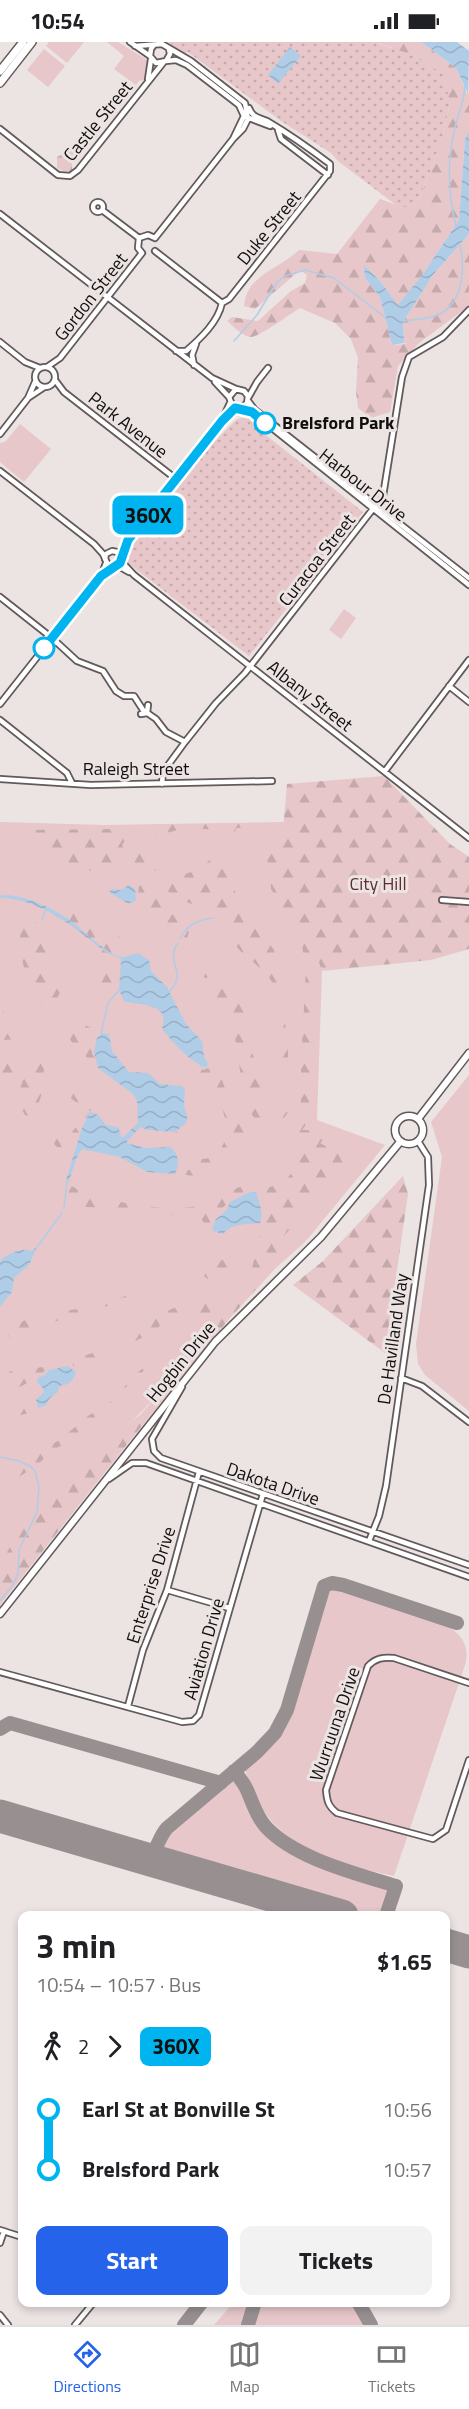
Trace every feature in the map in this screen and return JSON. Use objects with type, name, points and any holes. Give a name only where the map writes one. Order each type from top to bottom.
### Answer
[{"type":"highway","points":[[0,71],[23,42]]},
{"type":"highway","points":[[0,83],[32,42]]},
{"type":"main road","points":[[418,1119],[469,1053]]},
{"type":"main road","points":[[408,1116],[418,1119],[423,1130],[418,1141],[407,1144],[400,1142],[394,1132],[396,1123],[408,1116]]},
{"type":"main road","name":"Hogbin Drive","points":[[0,1614],[189,1374],[233,1323],[321,1237],[400,1142]]},
{"type":"street","points":[[130,42],[156,63],[176,60],[187,64],[239,105],[246,116],[275,128],[286,131],[330,164],[328,175],[281,139],[275,128],[268,122],[252,115],[244,103],[191,61],[165,45],[135,46]]},
{"type":"street","points":[[151,57],[151,49],[155,44]]},
{"type":"street","points":[[165,62],[170,54],[169,49]]},
{"type":"street","name":"Castle Street","points":[[147,81],[151,57]]},
{"type":"street","name":"Castle Street","points":[[0,129],[58,174],[70,177],[165,62]]},
{"type":"street","points":[[154,238],[233,139],[246,116],[244,103]]},
{"type":"street","name":"Duke Street","points":[[222,303],[229,299],[328,175]]},
{"type":"street","points":[[102,210],[139,238]]},
{"type":"street","points":[[0,214],[194,365],[212,378],[239,390]]},
{"type":"street","points":[[139,238],[148,235],[154,238],[157,245],[149,253]]},
{"type":"street","points":[[139,238],[138,248],[149,253],[222,303],[220,313],[197,342],[186,351],[176,351]]},
{"type":"street","name":"Gordon Street","points":[[54,373],[60,358],[107,298],[149,253]]},
{"type":"street","name":"Curacoa Street","points":[[162,784],[163,772],[185,742],[216,703],[251,666],[374,508],[384,491],[402,377],[410,357],[443,337],[469,310]]},
{"type":"street","points":[[0,342],[25,362],[35,375]]},
{"type":"street","points":[[194,365],[192,355],[197,342]]},
{"type":"street","name":"Gordon Street","points":[[47,367],[60,358]]},
{"type":"street","points":[[25,362],[40,368],[47,367],[54,373],[55,380],[50,387],[43,388],[28,398]]},
{"type":"street","points":[[0,434],[28,398],[35,382],[35,375],[40,368]]},
{"type":"street","points":[[101,576],[106,561],[113,551],[128,540],[222,421],[248,400],[257,382],[268,368]]},
{"type":"street","points":[[212,378],[230,400]]},
{"type":"street","name":"Park Avenue","points":[[55,380],[64,392],[176,479]]},
{"type":"street","points":[[35,382],[43,388]]},
{"type":"street","points":[[222,421],[230,400],[239,390],[257,382]]},
{"type":"street","name":"Park Avenue","points":[[50,387],[64,392]]},
{"type":"street","name":"Harbour Drive","points":[[239,390],[247,393],[248,400],[255,410],[469,585]]},
{"type":"street","name":"Harbour Drive","points":[[230,400],[238,408],[257,416],[374,508],[469,578]]},
{"type":"street","points":[[1,471],[94,544],[106,561]]},
{"type":"street","points":[[0,704],[101,576],[121,559],[128,540]]},
{"type":"street","points":[[94,544],[113,551]]},
{"type":"street","name":"Albany Street","points":[[113,551],[134,574],[469,838]]},
{"type":"street","name":"Albany Street","points":[[106,561],[114,567],[134,574]]},
{"type":"street","points":[[0,597],[52,638],[77,662],[103,671],[112,687],[124,699],[134,696],[166,732],[185,742]]},
{"type":"street","points":[[385,771],[469,660]]},
{"type":"street","points":[[449,686],[469,702]]},
{"type":"street","points":[[147,713],[148,705]]},
{"type":"street","points":[[141,714],[147,713]]},
{"type":"street","points":[[0,720],[67,773],[72,783]]},
{"type":"street","name":"Raleigh Street","points":[[0,778],[72,783],[162,784],[272,781]]},
{"type":"street","points":[[442,900],[469,902]]},
{"type":"street","name":"De Havilland Way","points":[[369,1541],[383,1504],[430,1177],[429,1157],[418,1141]]},
{"type":"street","name":"Dakota Drive","points":[[189,1374],[171,1409],[154,1434],[152,1443],[154,1451],[161,1458],[469,1565]]},
{"type":"street","points":[[401,1378],[422,1386],[469,1422]]},
{"type":"street","name":"Dakota Drive","points":[[103,1484],[126,1467],[139,1462],[469,1577]]},
{"type":"street","name":"Enterprise Drive","points":[[128,1706],[143,1650],[167,1590],[199,1472]]},
{"type":"street","name":"Aviation Drive","points":[[0,1672],[182,1722],[193,1721],[197,1718],[263,1494]]},
{"type":"street","points":[[167,1590],[229,1608]]},
{"type":"street","name":"Wurruuna Drive","points":[[469,1683],[394,1658],[384,1657],[374,1660],[368,1666],[326,1790],[329,1807],[337,1813],[433,1839],[446,1830],[469,1760]]},
{"type":"street","points":[[0,2243],[2,2231],[18,2236]]},
{"type":"street","points":[[75,2325],[90,2307]]},
{"type":"street","points":[[0,2315],[8,2325]]},
{"type":"green space","points":[[49,42],[84,42],[67,63],[46,46]]},
{"type":"green space","points":[[107,42],[118,42],[147,60],[149,70],[143,81],[140,80],[136,85],[114,69],[124,56]]},
{"type":"green space","points":[[168,42],[374,42],[410,54],[443,74],[450,102],[442,141],[417,204],[400,208],[338,161],[331,153],[281,121],[188,52],[183,54]]},
{"type":"green space","points":[[374,42],[421,42],[456,68],[467,94],[469,93],[469,131],[465,139],[459,220],[423,274],[398,306],[380,281],[365,266],[365,278],[380,297],[392,345],[407,344],[404,343],[403,322],[433,275],[469,234],[469,306],[419,343],[398,366],[390,412],[371,418],[358,408],[356,392],[358,358],[351,339],[335,323],[300,308],[267,330],[250,337],[241,333],[227,321],[232,317],[258,321],[291,291],[305,283],[307,275],[300,270],[255,309],[244,306],[246,295],[258,279],[299,250],[337,254],[380,199],[402,207],[417,204],[442,141],[450,102],[391,47]]},
{"type":"green space","points":[[126,48],[148,61],[147,72],[131,70],[128,58],[122,53]]},
{"type":"green space","points":[[44,49],[65,66],[48,87],[27,70]]},
{"type":"green space","points":[[79,145],[86,148],[72,162],[72,170],[66,172],[57,168],[57,157]]},
{"type":"green space","name":"Brelsford Park","points":[[249,419],[257,428],[363,512],[249,656],[124,560],[126,530],[236,420]]},
{"type":"green space","points":[[20,424],[51,449],[24,482],[0,462],[0,443],[5,442]]},
{"type":"green space","points":[[344,609],[356,618],[341,639],[329,630]]},
{"type":"green space","name":"City Hill","points":[[384,776],[450,844],[469,857],[469,949],[431,960],[322,971],[306,924],[316,972],[310,1048],[309,1115],[308,1122],[302,1130],[315,1130],[325,1138],[320,1143],[354,1161],[277,1243],[283,1256],[273,1271],[230,1318],[0,1605],[0,1564],[33,1514],[73,1470],[141,1414],[172,1378],[191,1350],[250,1277],[262,1225],[275,1240],[262,1215],[255,1191],[236,1198],[220,1210],[210,1221],[211,1233],[208,1233],[203,1221],[197,1217],[66,1205],[60,1202],[62,1188],[67,1181],[73,1187],[97,1197],[130,1204],[182,1208],[213,1202],[245,1185],[261,1186],[260,1190],[267,1188],[291,1174],[296,1162],[296,1140],[299,1131],[288,1125],[293,1118],[300,1118],[301,1115],[306,969],[300,934],[271,889],[270,864],[260,853],[272,838],[282,841],[287,784]]},
{"type":"green space","points":[[0,822],[104,825],[286,822],[322,971],[317,1120],[385,1145],[305,1242],[251,1290],[164,1388],[53,1504],[0,1590]]},
{"type":"green space","points":[[267,823],[269,825],[237,828],[234,832],[186,829],[164,835],[146,850],[156,871],[147,870],[144,863],[128,865],[114,872],[86,870],[53,856],[46,856],[36,850],[44,850],[51,845],[33,838],[26,830],[114,829],[126,839],[122,845],[126,852],[133,851],[153,831],[141,825]]},
{"type":"green space","points":[[215,856],[230,868],[229,882],[234,887],[240,913],[258,929],[274,950],[281,977],[289,1065],[287,1076],[281,1062],[281,1031],[276,992],[272,982],[240,951],[214,917],[171,894],[162,882],[197,870]]},
{"type":"green space","points":[[143,885],[185,927],[189,932],[187,938],[168,929],[137,902],[139,886]]},
{"type":"green space","points":[[69,906],[116,933],[120,938],[121,945],[115,958],[116,966],[109,999],[97,993],[105,973],[104,960],[95,951],[78,941],[68,916]]},
{"type":"green space","points":[[34,921],[45,927],[44,936],[52,951],[49,965],[45,969],[60,986],[61,991],[57,998],[60,1004],[82,1024],[99,1031],[92,1054],[96,1059],[95,1062],[78,1049],[58,1019],[49,1014],[40,1004],[26,975],[20,944],[21,932],[25,923]]},
{"type":"green space","points":[[191,944],[195,946],[199,958],[241,996],[249,1043],[261,1080],[261,1092],[269,1113],[275,1115],[288,1112],[282,1121],[262,1122],[252,1115],[244,1093],[232,1029],[213,992],[213,981],[210,977],[205,978],[193,960]]},
{"type":"green space","points":[[0,1002],[7,1023],[28,1036],[22,1039],[1,1040],[13,1062],[12,1088],[1,1088],[6,1080],[0,1068]]},
{"type":"green space","points":[[37,1045],[43,1048],[47,1055],[42,1080],[43,1090],[34,1117],[25,1115],[19,1096],[21,1085],[32,1060],[25,1048]]},
{"type":"green space","points":[[208,1050],[214,1059],[232,1107],[248,1137],[242,1147],[226,1153],[222,1159],[221,1169],[202,1175],[188,1175],[183,1174],[184,1170],[195,1170],[196,1168],[183,1167],[179,1162],[171,1147],[174,1133],[185,1128],[184,1154],[201,1159],[218,1155],[229,1132],[219,1097],[194,1065],[204,1070],[210,1067],[206,1057]]},
{"type":"green space","points":[[469,1075],[469,1411],[425,1375],[418,1364],[416,1344],[442,1157],[431,1122]]},
{"type":"green space","points":[[65,1076],[72,1080],[79,1090],[114,1123],[114,1127],[92,1110],[88,1111],[79,1135],[80,1149],[57,1147],[52,1142],[52,1136],[63,1131],[69,1134],[72,1132],[80,1111],[79,1103],[67,1092]]},
{"type":"green space","points":[[403,1176],[408,1194],[385,1353],[293,1285],[323,1261]]},
{"type":"green space","points":[[235,1255],[245,1262],[241,1271],[232,1276],[224,1274],[208,1279],[204,1276],[207,1266]]},
{"type":"green space","points":[[126,1296],[127,1301],[72,1315],[44,1326],[30,1327],[10,1338],[8,1335],[18,1324],[27,1320]]},
{"type":"green space","points":[[196,1298],[215,1298],[219,1301],[220,1310],[208,1317],[200,1317],[188,1311],[166,1319],[155,1331],[104,1357],[86,1375],[88,1370],[81,1367],[57,1366],[43,1372],[34,1384],[29,1382],[16,1389],[0,1392],[0,1379],[11,1371],[51,1366],[99,1351],[152,1318]]},
{"type":"green space","points":[[149,1363],[151,1364],[126,1387],[116,1402],[99,1419],[9,1483],[10,1476],[22,1468],[30,1458],[61,1439],[88,1416],[112,1401]]},
{"type":"green space","points":[[29,1406],[34,1412],[16,1416],[0,1428],[0,1407]]},
{"type":"green space","points":[[334,1589],[447,1626],[460,1636],[465,1645],[466,1662],[394,1876],[322,1855],[282,1832],[266,1815],[254,1794],[245,1768],[282,1731],[294,1710],[324,1597],[326,1593]]},
{"type":"green space","points":[[233,1776],[259,1826],[293,1854],[324,1869],[389,1891],[381,1911],[352,1911],[165,1857],[160,1847],[165,1834]]},
{"type":"green space","points":[[230,2307],[247,2308],[242,2325],[214,2325]]},
{"type":"green space","points":[[259,2307],[354,2307],[365,2325],[253,2325]]},
{"type":"water","points":[[421,42],[457,42],[469,51],[468,94],[456,68]]},
{"type":"water","points":[[290,47],[301,56],[278,84],[268,75]]},
{"type":"water","points":[[469,131],[469,234],[433,275],[403,322],[404,343],[392,345],[380,297],[365,278],[364,265],[380,281],[398,305],[423,274],[459,220],[465,139]]},
{"type":"water","points":[[129,885],[135,889],[136,900],[133,903],[127,903],[109,892],[112,889],[121,890]]},
{"type":"water","points":[[1,895],[30,900],[57,912],[112,953],[124,957],[138,953],[149,960],[151,971],[167,987],[186,1024],[202,1041],[204,1056],[208,1064],[206,1068],[190,1058],[165,1033],[162,1028],[162,1013],[151,1006],[124,1001],[119,990],[121,959],[106,952],[43,909],[15,899],[0,898]]},
{"type":"water","points":[[103,1033],[109,1034],[112,1051],[129,1072],[148,1073],[160,1084],[184,1088],[187,1119],[185,1124],[175,1132],[148,1130],[140,1127],[126,1143],[146,1148],[171,1147],[178,1160],[175,1174],[147,1172],[120,1157],[82,1149],[69,1181],[66,1180],[89,1112],[97,1114],[106,1125],[118,1127],[122,1138],[138,1123],[137,1101],[133,1094],[98,1068],[94,1052],[97,1038]]},
{"type":"water","points":[[250,1192],[256,1192],[260,1204],[260,1223],[236,1226],[223,1234],[213,1231],[216,1219],[227,1210],[230,1202]]},
{"type":"water","points":[[37,1247],[29,1265],[14,1278],[12,1292],[0,1307],[0,1261],[15,1252],[31,1251]]},
{"type":"water","points":[[68,1366],[76,1372],[72,1381],[59,1386],[58,1392],[50,1398],[46,1405],[38,1408],[36,1400],[44,1392],[37,1383],[38,1378],[49,1370]]},
{"type":"waterway","points":[[456,226],[451,202],[449,167],[454,132],[465,86]]},
{"type":"waterway","points":[[402,321],[436,316],[454,301],[462,274],[460,245]]},
{"type":"waterway","points":[[234,341],[257,315],[277,282],[285,276],[305,270],[334,278],[386,318]]},
{"type":"waterway","points":[[42,920],[46,910]]},
{"type":"waterway","points":[[180,939],[193,924],[212,918]]},
{"type":"waterway","points":[[169,992],[177,979],[174,949],[178,943]]},
{"type":"waterway","points":[[101,1034],[108,1003],[119,990]]},
{"type":"waterway","points":[[64,1208],[67,1181]]},
{"type":"waterway","points":[[37,1247],[62,1213]]},
{"type":"waterway","points":[[0,1457],[30,1466],[35,1471],[39,1487],[37,1512],[19,1550],[18,1574],[13,1585],[0,1601]]},
{"type":"taxiway","points":[[143,1858],[155,1850],[167,1828],[257,1752],[275,1733],[287,1710],[324,1586],[332,1583],[343,1585],[457,1623]]},
{"type":"taxiway","points":[[0,1729],[10,1723],[221,1783]]},
{"type":"taxiway","points":[[234,1771],[246,1787],[266,1827],[293,1848],[327,1864],[396,1886],[388,1911]]},
{"type":"taxiway","points":[[156,1848],[158,1857],[164,1864]]},
{"type":"taxiway","points":[[184,2325],[198,2307]]},
{"type":"taxiway","points":[[248,2325],[253,2307]]},
{"type":"taxiway","points":[[361,2307],[371,2325]]},
{"type":"runway","points":[[0,1816],[325,1911]]},
{"type":"runway","points":[[450,1946],[469,1952]]},
{"type":"bus line","name":"360X","points":[[44,648],[101,576],[122,561],[121,556],[128,540],[222,421],[235,408],[241,408],[252,412],[265,423]]},
{"type":"place","name":"Brelsford Park","points":[[265,423]]}]
